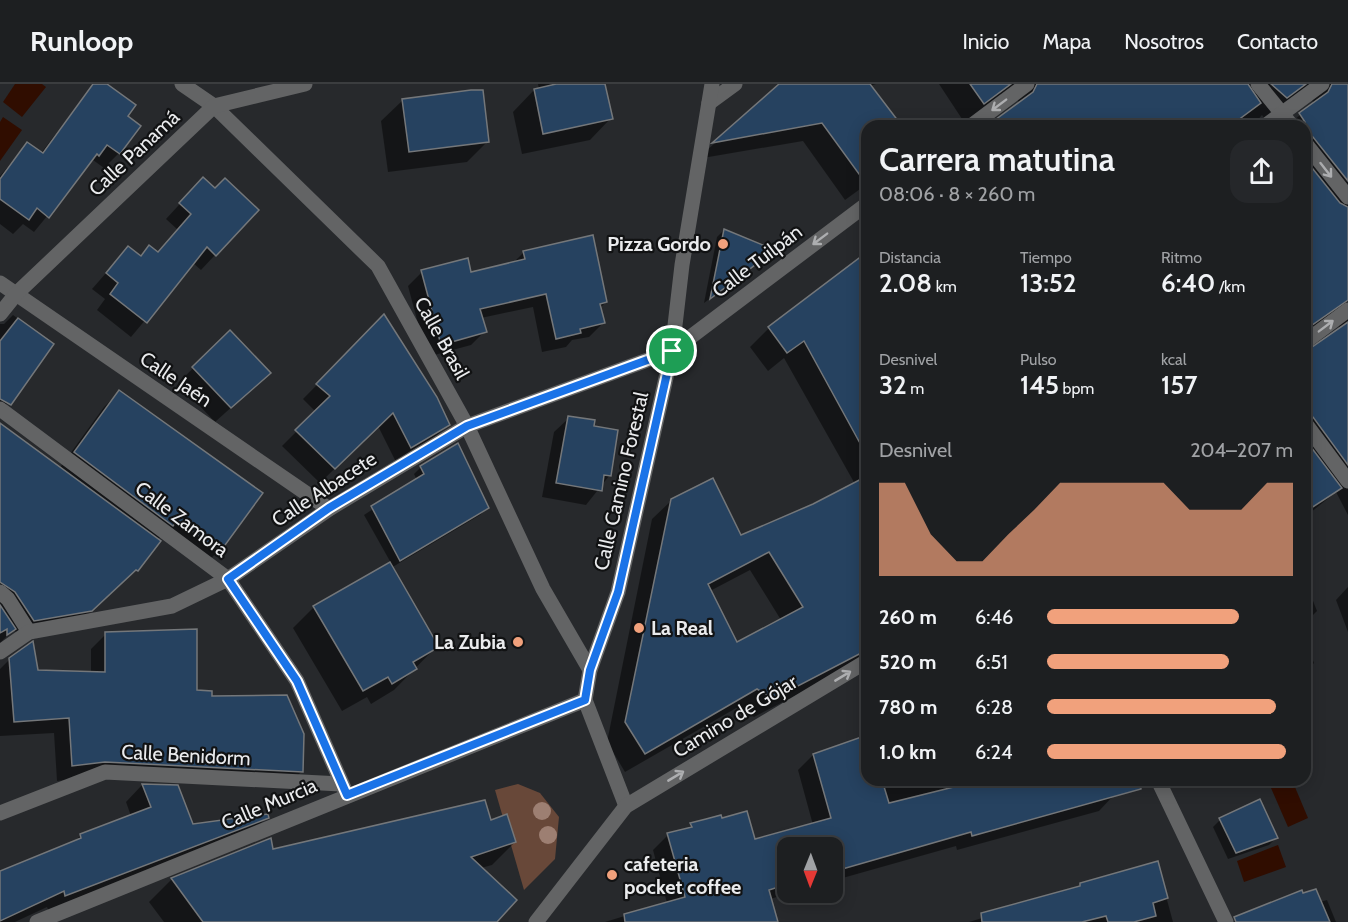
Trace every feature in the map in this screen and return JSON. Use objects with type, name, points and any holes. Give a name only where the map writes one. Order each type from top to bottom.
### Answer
[{"type":"street","name":"Calle Brasil","points":[[182,84],[214,106],[378,266],[467,426],[543,589],[590,670]]},
{"type":"street","name":"Calle Panamá","points":[[0,314],[16,294],[214,106],[305,84]]},
{"type":"street","name":"Calle Camino Forestal","points":[[585,700],[590,670],[618,592],[672,351],[682,266],[712,84]]},
{"type":"street","points":[[709,103],[735,84]]},
{"type":"street","points":[[979,120],[1027,84]]},
{"type":"street","points":[[1258,84],[1287,120]]},
{"type":"street","points":[[1274,120],[1322,84]]},
{"type":"street","points":[[1311,151],[1348,197]]},
{"type":"street","name":"Calle Tuilpán","points":[[672,351],[861,209]]},
{"type":"street","name":"Calle Jaén","points":[[0,283],[329,508]]},
{"type":"street","points":[[1311,338],[1348,310]]},
{"type":"street","name":"Calle Albacete","points":[[0,652],[29,632],[172,606],[228,579],[329,508],[467,426],[672,351]]},
{"type":"street","name":"Calle Zamora","points":[[0,410],[228,579],[297,681],[344,789]]},
{"type":"street","points":[[1311,431],[1348,481]]},
{"type":"street","points":[[0,592],[8,599],[29,632]]},
{"type":"street","name":"Camino de Gójar","points":[[626,806],[861,665]]},
{"type":"street","points":[[536,922],[626,806],[585,700]]},
{"type":"street","name":"Calle Murcia","points":[[37,922],[344,789],[585,700]]},
{"type":"street","name":"Calle Benidorm","points":[[0,813],[105,772],[344,789]]},
{"type":"street","points":[[1161,786],[1226,922]]},
{"type":"shaded area","points":[[15,84],[42,84],[46,87],[22,117],[3,102]]},
{"type":"shaded area","points":[[3,117],[22,130],[0,161],[0,122]]},
{"type":"shaded area","points":[[518,784],[540,793],[559,817],[555,859],[524,890],[495,790]]},
{"type":"shaded area","points":[[1295,786],[1308,818],[1288,827],[1271,788]]},
{"type":"shaded area","points":[[1278,845],[1286,867],[1244,882],[1237,861]]},
{"type":"building","points":[[93,84],[107,84],[136,105],[128,116],[141,126],[120,154],[107,145],[99,156],[97,154],[49,218],[37,208],[29,220],[0,199],[0,179],[27,142],[43,153]]},
{"type":"building","points":[[556,84],[605,84],[613,119],[543,134],[534,89]]},
{"type":"building","points":[[779,84],[870,84],[897,120],[861,120],[861,177],[822,123],[712,143]]},
{"type":"building","points":[[970,84],[1011,84],[984,104]]},
{"type":"building","points":[[1037,84],[1248,84],[1261,103],[1238,120],[995,120],[1033,92]]},
{"type":"building","points":[[1271,84],[1306,84],[1287,98]]},
{"type":"building","points":[[1332,84],[1348,84],[1348,181],[1311,136],[1311,120],[1304,120],[1299,113],[1328,92]]},
{"type":"building","points":[[483,90],[489,142],[409,152],[402,99]]},
{"type":"building","points":[[1311,167],[1340,203],[1348,207],[1348,300],[1311,326]]},
{"type":"building","points":[[203,177],[215,188],[225,178],[259,210],[216,256],[207,247],[147,323],[110,294],[118,283],[106,273],[128,246],[141,256],[149,245],[158,252],[191,214],[179,203]]},
{"type":"building","points":[[724,229],[775,250],[710,299]]},
{"type":"building","points":[[593,235],[607,302],[600,304],[605,323],[580,329],[581,333],[556,339],[546,294],[480,309],[487,332],[441,345],[421,270],[468,258],[471,272],[525,259],[523,251]]},
{"type":"building","points":[[861,257],[861,445],[804,341],[787,353],[768,327]]},
{"type":"building","points":[[384,314],[437,397],[450,425],[411,448],[393,413],[335,469],[295,430],[330,396],[316,384]]},
{"type":"building","points":[[18,318],[54,344],[11,405],[0,399],[0,341]]},
{"type":"building","points":[[1348,322],[1348,465],[1311,416],[1311,348]]},
{"type":"building","points":[[230,330],[271,373],[231,408],[192,367]]},
{"type":"building","points":[[119,390],[263,493],[220,552],[177,520],[173,526],[74,452]]},
{"type":"building","points":[[568,416],[595,420],[594,426],[618,430],[611,476],[604,475],[602,491],[556,483]]},
{"type":"building","points":[[0,423],[161,541],[138,571],[136,570],[92,611],[34,621],[15,592],[0,582]]},
{"type":"building","points":[[458,443],[489,508],[400,561],[371,506],[424,474],[420,466]]},
{"type":"building","points":[[1311,447],[1342,488],[1311,508]]},
{"type":"building","points":[[713,478],[741,535],[813,504],[861,479],[861,653],[773,699],[757,689],[645,754],[625,722],[671,499]],"holes":[[[769,552],[803,607],[737,642],[708,584]]]},
{"type":"building","points":[[390,562],[439,647],[413,662],[417,669],[392,684],[388,677],[363,691],[313,606]]},
{"type":"building","points":[[0,605],[16,629],[7,635],[7,629],[0,633]]},
{"type":"building","points":[[197,629],[197,690],[212,691],[212,696],[287,695],[304,734],[303,772],[105,762],[72,766],[69,718],[14,722],[9,658],[33,641],[38,670],[105,672],[105,632]]},
{"type":"building","points":[[861,737],[861,786],[884,786],[889,803],[958,786],[1141,786],[1141,789],[972,836],[971,832],[843,869],[843,837],[777,837],[777,887],[769,890],[778,922],[625,922],[624,914],[685,897],[667,833],[692,827],[690,823],[747,811],[755,839],[831,818],[813,754]]},
{"type":"building","points":[[142,784],[178,785],[193,824],[268,814],[269,818],[65,896],[64,891],[0,921],[0,871],[81,838],[80,834],[151,807]]},
{"type":"building","points":[[1260,799],[1278,838],[1236,853],[1219,818]]},
{"type":"building","points":[[485,800],[491,820],[507,814],[516,842],[471,857],[517,900],[497,922],[203,922],[171,878],[271,838],[273,849]]},
{"type":"building","points":[[1158,861],[1168,898],[1153,903],[1156,916],[1134,922],[1108,922],[1106,916],[1082,922],[982,922],[981,913],[1080,886],[1080,883]]},
{"type":"building","points":[[1316,889],[1330,922],[1236,922],[1234,917],[1302,890],[1303,893]]},
{"type":"place","name":"Pizza Gordo","points":[[723,244]]},
{"type":"place","name":"La Real","points":[[639,628]]},
{"type":"place","name":"La Zubia","points":[[518,642]]},
{"type":"place","name":"cafeteria pocket coffee","points":[[612,875]]},
{"type":"route","points":[[672,351],[618,592],[590,670],[585,700],[347,795],[297,681],[228,579],[329,508],[467,426],[672,351]]}]
